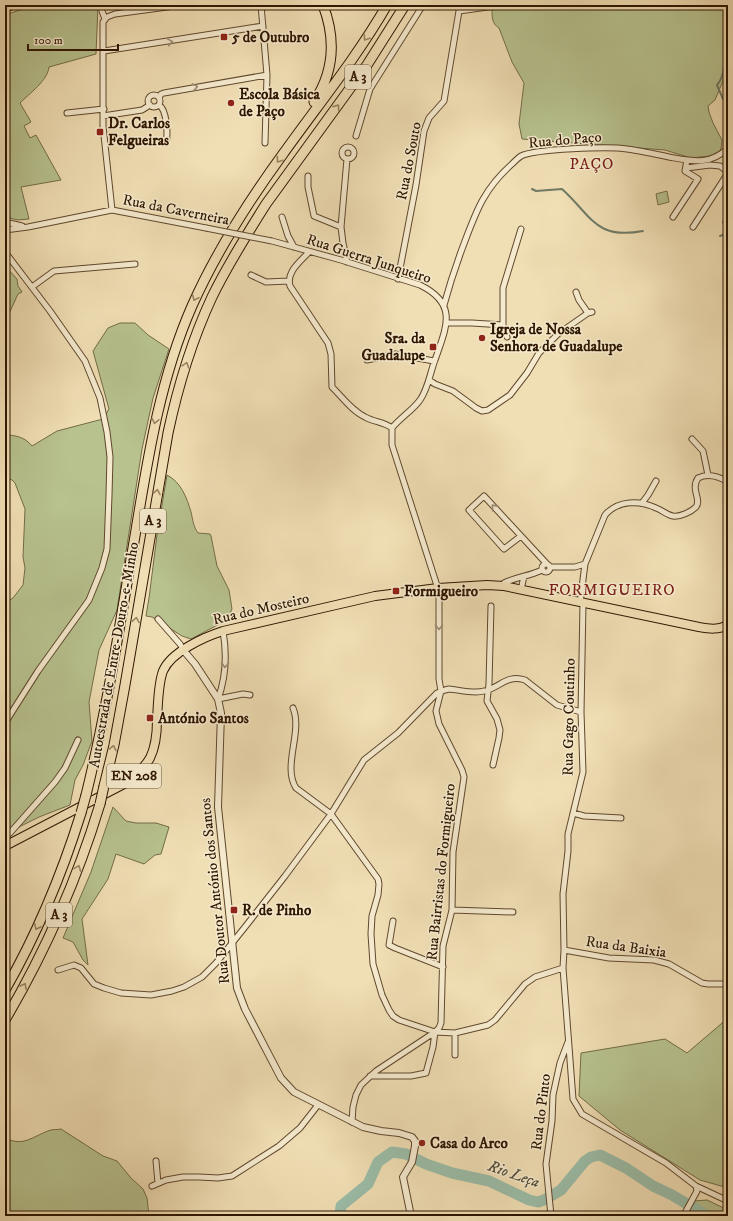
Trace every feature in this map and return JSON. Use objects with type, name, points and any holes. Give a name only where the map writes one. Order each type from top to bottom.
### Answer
[{"type":"highway","points":[[5,7],[11,5]]},
{"type":"highway","points":[[302,128],[300,122],[320,92],[330,65],[332,54],[331,35],[323,5]]},
{"type":"highway","name":"Autoestrada de Entre-Douro-e-Minho","points":[[5,990],[46,909],[82,813],[98,747],[110,687],[152,435],[160,400],[174,352],[212,263],[237,222],[282,155],[352,60],[387,5]]},
{"type":"highway","name":"Autoestrada de Entre-Douro-e-Minho","points":[[5,1020],[37,963],[58,918],[81,861],[100,804],[114,745],[125,685],[168,433],[184,369],[199,328],[229,264],[263,210],[345,96],[406,5]]},
{"type":"main road","name":"Rua do Mosteiro","points":[[6,842],[124,784],[140,771],[150,758],[156,741],[158,700],[162,673],[171,660],[205,637],[223,631],[375,596],[438,588],[487,585],[504,586],[517,589]]},
{"type":"main road","name":"EN 208","points":[[517,589],[712,629],[722,628],[728,625]]},
{"type":"street","points":[[102,5],[102,11],[105,19]]},
{"type":"street","points":[[112,210],[103,116],[103,22],[105,19],[115,14],[182,5]]},
{"type":"street","points":[[261,5],[267,75],[265,143]]},
{"type":"street","points":[[356,136],[370,89],[423,5]]},
{"type":"street","name":"Rua do Souto","points":[[398,279],[416,185],[424,131],[429,118],[444,101],[460,5]]},
{"type":"street","points":[[459,12],[502,5]]},
{"type":"street","points":[[104,51],[263,26]]},
{"type":"street","points":[[166,143],[168,134],[164,110],[159,105],[159,98],[161,94],[267,75]]},
{"type":"street","points":[[150,105],[148,102],[150,96],[154,95],[159,98]]},
{"type":"street","points":[[103,116],[142,110],[150,105],[153,107],[159,105]]},
{"type":"street","points":[[67,113],[104,108]]},
{"type":"street","name":"Rua do Paço","points":[[444,305],[476,211],[485,194],[501,173],[521,156],[556,150],[625,149],[687,160],[704,161],[721,155],[728,148]]},
{"type":"street","points":[[347,158],[341,226],[347,262]]},
{"type":"street","points":[[673,217],[698,179],[685,171],[687,160]]},
{"type":"street","points":[[686,168],[710,165],[720,166],[728,173],[693,227]]},
{"type":"street","points":[[308,176],[309,193],[314,216],[341,226]]},
{"type":"street","name":"Rua da Caverneira","points":[[5,230],[28,227],[112,210],[272,241],[294,247]]},
{"type":"street","name":"Rua Guerra Junqueiro","points":[[282,217],[288,236],[294,247],[420,285],[435,294],[444,305]]},
{"type":"street","name":"Rua da Caverneira","points":[[5,222],[28,227]]},
{"type":"street","points":[[507,337],[503,325],[502,288],[521,229]]},
{"type":"street","points":[[5,252],[85,360],[100,398],[107,432],[110,457],[107,549],[102,568],[89,600],[38,671],[5,724]]},
{"type":"street","points":[[309,252],[290,274],[289,281],[290,286],[328,343],[331,354],[332,387],[358,413],[366,418],[392,428]]},
{"type":"street","points":[[32,287],[54,271],[135,264]]},
{"type":"street","points":[[251,275],[266,282],[289,281]]},
{"type":"street","points":[[429,380],[453,391],[476,408],[488,410],[510,395],[527,373],[539,352],[558,334],[590,313],[579,300],[576,292]]},
{"type":"street","points":[[438,588],[392,445],[392,428],[420,400],[429,380],[434,360],[442,342],[446,323],[444,305]]},
{"type":"street","points":[[446,323],[472,322],[503,325]]},
{"type":"street","points":[[367,360],[395,354],[434,360]]},
{"type":"street","points":[[692,439],[703,451],[708,475]]},
{"type":"street","points":[[656,481],[642,503],[674,516],[689,512],[697,506],[698,502],[694,489],[698,478],[708,475],[715,476],[728,482]]},
{"type":"street","points":[[521,536],[504,549],[469,510],[484,496],[548,565]]},
{"type":"street","name":"Rua Gago Coutinho","points":[[642,503],[625,504],[614,507],[608,512],[602,522],[585,564],[581,586],[581,712],[583,772],[568,834],[568,851],[562,894],[564,950],[563,968],[573,1099],[582,1114],[666,1163],[696,1186],[728,1201]]},
{"type":"street","points":[[504,586],[504,584],[514,578],[542,570],[542,565],[575,566],[585,564]]},
{"type":"street","points":[[517,589],[524,576]]},
{"type":"street","name":"Rua Bairristas do Formigueiro","points":[[370,1076],[411,1076],[426,1073],[433,1047],[435,1032],[441,1023],[443,946],[452,910],[453,852],[464,777],[462,770],[438,724],[436,711],[441,691],[439,679],[438,588]]},
{"type":"street","points":[[491,606],[487,701],[497,718],[500,730],[493,765]]},
{"type":"street","name":"Rua Doutor António dos Santos","points":[[158,618],[195,664],[218,699],[221,713],[218,807],[238,988],[245,1009],[281,1078],[294,1092],[363,1127],[399,1133],[412,1137],[415,1141],[412,1162],[403,1177],[411,1216]]},
{"type":"street","points":[[223,631],[226,646],[225,666],[222,687],[218,699],[243,694],[250,695]]},
{"type":"street","points":[[58,970],[74,965],[81,968],[94,984],[121,993],[151,995],[184,987],[202,977],[216,963],[285,876],[331,814],[364,760],[393,737],[422,710],[434,695],[441,691],[449,689],[478,692],[488,690],[507,680],[520,679],[525,680],[557,705],[581,712]]},
{"type":"street","points":[[294,708],[296,713],[291,775],[292,782],[296,788],[331,814],[378,879],[378,895],[372,916],[371,934],[373,964],[382,995],[393,1016],[398,1020],[435,1032],[455,1033],[488,1025],[495,1020],[525,984],[535,977],[563,968]]},
{"type":"street","points":[[6,842],[10,833],[55,782],[65,768],[78,740]]},
{"type":"street","points":[[573,813],[584,816],[621,818]]},
{"type":"street","points":[[452,910],[513,912]]},
{"type":"street","points":[[393,921],[390,945],[443,967]]},
{"type":"street","name":"Rua da Baixia","points":[[564,950],[609,958],[654,960],[669,964],[708,984],[728,984]]},
{"type":"street","points":[[352,1122],[353,1107],[356,1095],[361,1085],[376,1071],[435,1032]]},
{"type":"street","points":[[455,1033],[455,1056]]},
{"type":"street","name":"Rua do Pinto","points":[[551,1216],[546,1164],[552,1121],[553,1095],[560,1063],[569,1037]]},
{"type":"street","points":[[152,1186],[166,1180],[183,1177],[218,1178],[232,1176],[279,1146],[300,1128],[318,1105]]},
{"type":"street","points":[[156,1161],[158,1183]]},
{"type":"street","points":[[685,1214],[697,1191],[696,1186]]},
{"type":"green space","points":[[35,5],[98,5],[96,54],[49,67],[48,72],[42,82],[20,103],[31,122],[24,126],[30,138],[36,135],[61,180],[21,187],[29,219],[18,220],[5,217],[5,15]]},
{"type":"green space","points":[[524,5],[728,5],[728,69],[715,100],[708,106],[713,123],[722,140],[721,149],[709,156],[691,158],[665,150],[522,139],[519,124],[524,83],[512,62],[499,28],[492,18],[492,10]]},
{"type":"green space","points":[[667,191],[669,202],[658,205],[656,194]]},
{"type":"green space","points":[[5,266],[17,279],[18,286],[22,292],[18,294],[8,316],[5,319]]},
{"type":"green space","points":[[120,323],[135,323],[148,335],[169,349],[153,398],[142,449],[117,610],[99,650],[89,702],[92,741],[83,765],[75,780],[70,805],[39,817],[5,834],[5,603],[13,598],[23,585],[25,568],[23,557],[25,509],[15,483],[5,477],[5,435],[20,437],[32,446],[57,431],[103,419],[109,409],[93,351],[108,328]]},
{"type":"green space","points":[[167,475],[180,486],[183,491],[198,533],[210,534],[211,536],[217,566],[229,590],[232,609],[231,620],[225,621],[191,639],[182,636],[152,617],[146,616]]},
{"type":"green space","points":[[113,807],[126,821],[136,823],[156,823],[169,827],[161,854],[155,855],[144,864],[116,854],[108,879],[82,919],[88,965],[83,960],[73,942],[63,938],[91,872]]},
{"type":"green space","points":[[728,1018],[728,1188],[700,1180],[620,1130],[579,1096],[581,1053],[665,1039],[687,1053]]},
{"type":"green space","points":[[61,1129],[103,1156],[117,1161],[131,1178],[143,1189],[147,1198],[149,1216],[5,1216],[5,1138],[17,1142],[27,1140],[49,1130]]},
{"type":"green space","points":[[707,1200],[728,1210],[728,1216],[687,1216],[687,1213],[694,1201]]},
{"type":"waterway","points":[[726,5],[728,18]]},
{"type":"waterway","points":[[728,52],[722,77],[717,85],[723,99],[728,105]]},
{"type":"waterway","points":[[532,189],[536,191],[562,189],[588,217],[604,229],[614,232],[627,233],[643,231]]},
{"type":"waterway","points":[[720,236],[728,233]]},
{"type":"waterway","name":"Rio Leça","points":[[340,1216],[341,1206],[368,1184],[378,1162],[392,1152],[406,1154],[426,1164],[452,1173],[489,1181],[529,1200],[538,1202],[561,1190],[585,1161],[591,1157],[600,1155],[626,1168],[653,1186],[672,1195],[707,1216]]},
{"type":"place","name":"5 de Outubro","points":[[224,37]]},
{"type":"place","name":"Escola Básica de Paço","points":[[231,103]]},
{"type":"place","name":"Dr. Carlos Felgueiras","points":[[100,132]]},
{"type":"place","name":"Igreja de Nossa Senhora de Guadalupe","points":[[482,338]]},
{"type":"place","name":"Sra. da Guadalupe","points":[[433,347]]},
{"type":"place","name":"Formigueiro","points":[[396,591]]},
{"type":"place","name":"António Santos","points":[[150,718]]},
{"type":"place","name":"R. de Pinho","points":[[234,910]]},
{"type":"place","name":"Casa do Arco","points":[[422,1143]]},
{"type":"district","name":"PAÇO","points":[[592,164]]},
{"type":"district","name":"FORMIGUEIRO","points":[[612,590]]}]
